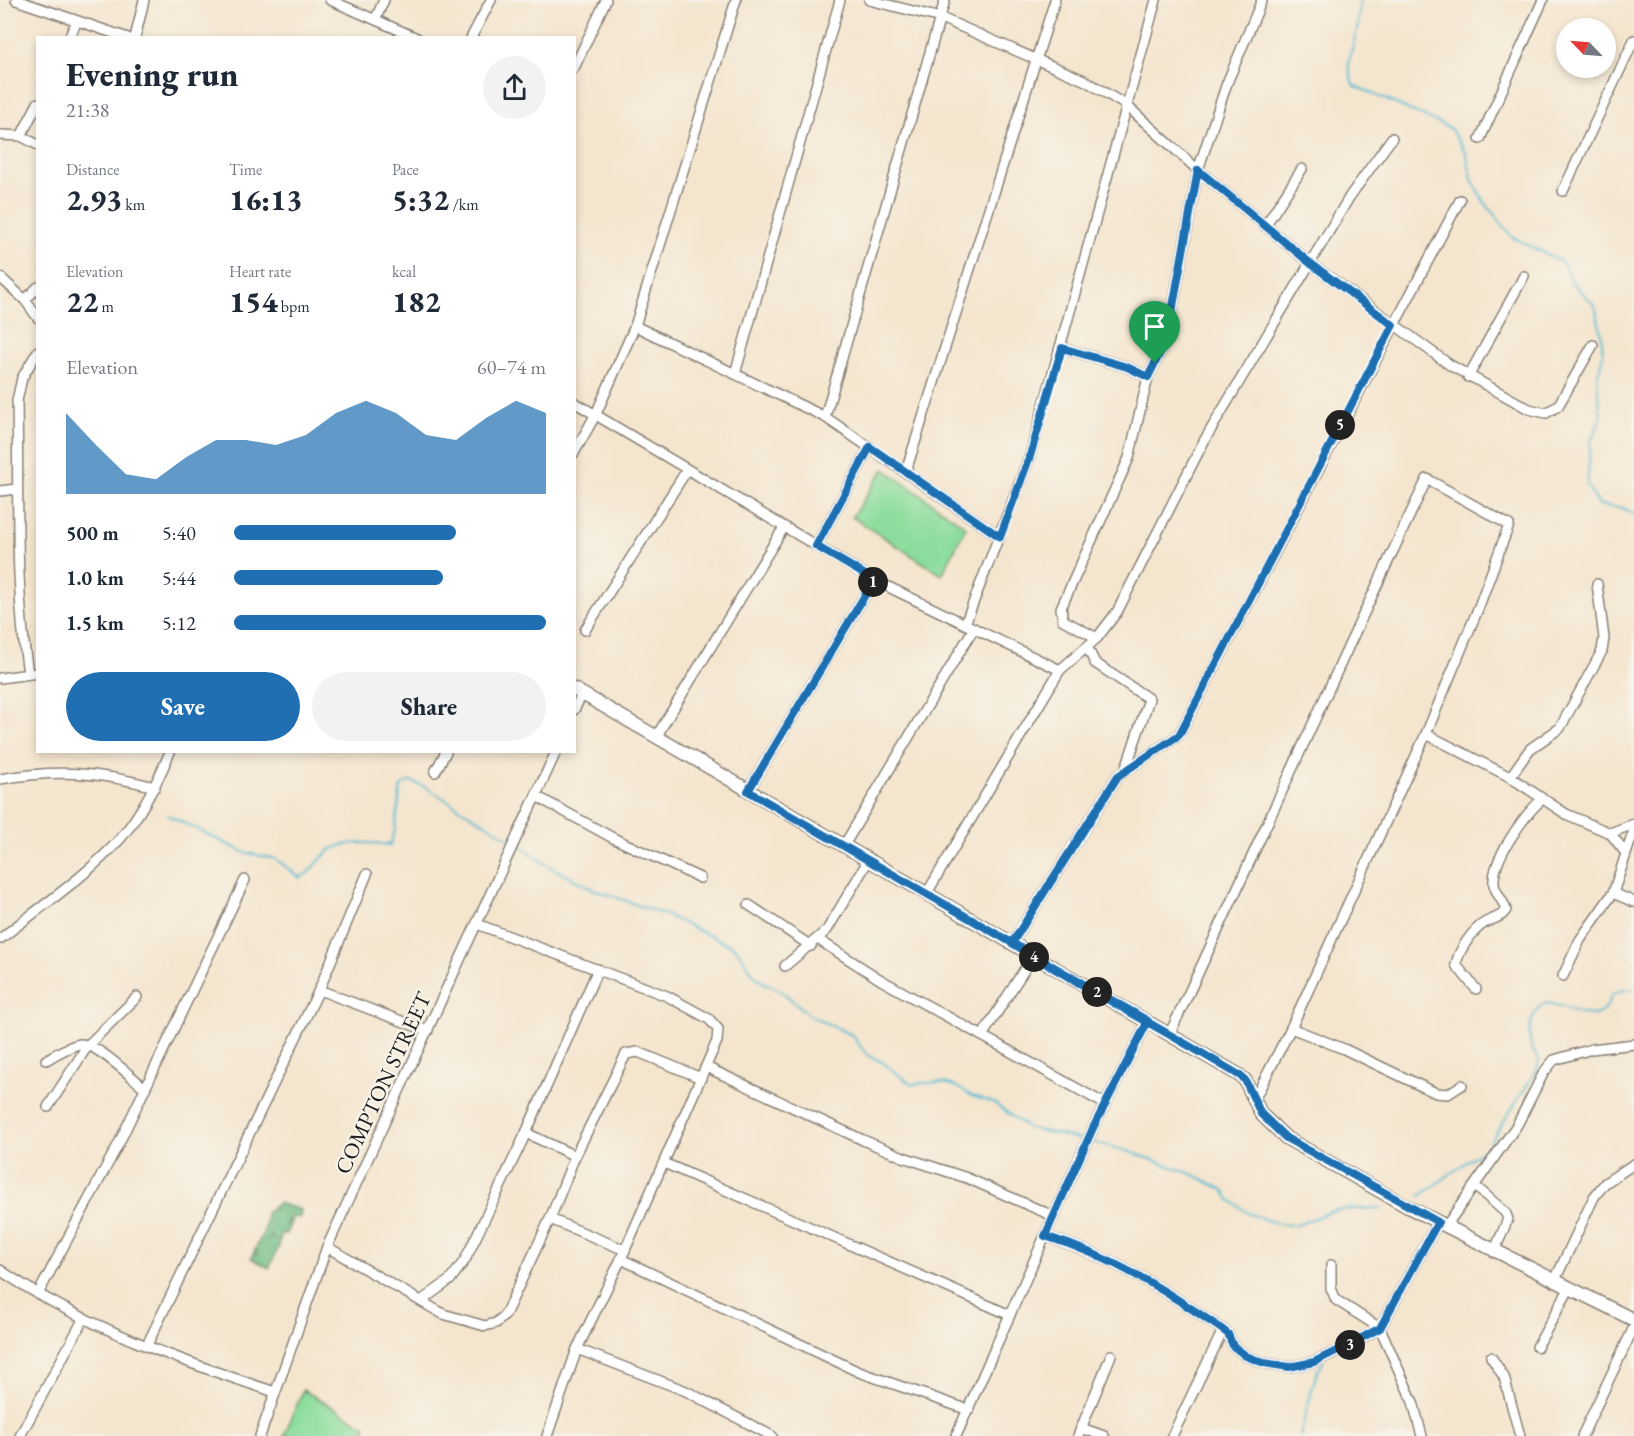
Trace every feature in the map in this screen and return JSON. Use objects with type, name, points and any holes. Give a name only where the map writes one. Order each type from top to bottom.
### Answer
[{"type":"street","points":[[16,0],[122,36]]},
{"type":"street","points":[[135,36],[144,0]]},
{"type":"street","points":[[330,0],[376,18],[413,36]]},
{"type":"street","points":[[376,18],[384,0]]},
{"type":"street","points":[[472,36],[491,0]]},
{"type":"street","points":[[576,64],[606,0]]},
{"type":"street","points":[[576,450],[597,414],[635,326],[736,0]]},
{"type":"street","points":[[735,374],[840,0]]},
{"type":"street","points":[[869,0],[941,18],[1086,81],[1127,106],[1198,170],[1310,263],[1468,377],[1529,409],[1546,412],[1558,406],[1593,345]]},
{"type":"street","points":[[825,417],[945,0]]},
{"type":"street","points":[[906,471],[1055,0]]},
{"type":"street","points":[[843,847],[970,626],[1030,456],[1062,348],[1156,0]]},
{"type":"street","points":[[1097,638],[1063,620],[1061,608],[1129,458],[1148,377],[1167,339],[1198,170],[1227,83],[1262,0]]},
{"type":"street","points":[[1480,139],[1543,0]]},
{"type":"street","points":[[70,36],[77,21]]},
{"type":"street","points":[[1563,191],[1634,40]]},
{"type":"street","points":[[21,136],[36,107]]},
{"type":"street","points":[[0,135],[21,136],[36,144]]},
{"type":"street","points":[[927,893],[1060,670],[1097,638],[1117,612],[1204,441],[1350,196],[1392,138]]},
{"type":"street","points":[[1265,226],[1302,169]]},
{"type":"street","points":[[1012,943],[1111,784],[1126,768],[1156,752],[1179,735],[1460,200]]},
{"type":"street","points":[[1468,377],[1524,276]]},
{"type":"street","points":[[0,277],[25,300],[36,315]]},
{"type":"street","points":[[25,300],[36,289]]},
{"type":"street","points":[[635,326],[825,417],[1000,537]]},
{"type":"street","points":[[1062,348],[1127,367],[1148,377]]},
{"type":"street","points":[[0,678],[33,673],[21,630],[17,401],[22,378],[36,354]]},
{"type":"street","points":[[576,403],[874,580],[1060,670]]},
{"type":"street","points":[[816,546],[870,447]]},
{"type":"street","points":[[585,630],[687,471]]},
{"type":"street","points":[[1170,1033],[1427,479],[1509,525],[1478,609],[1426,734],[1291,1028],[1254,1100]]},
{"type":"street","points":[[0,491],[17,489]]},
{"type":"street","points":[[656,737],[784,527]]},
{"type":"street","points":[[748,791],[874,580]]},
{"type":"street","points":[[1510,777],[1530,749],[1560,728],[1602,651],[1604,638],[1597,584]]},
{"type":"street","points":[[1087,647],[1095,663],[1149,699],[1126,768]]},
{"type":"street","points":[[578,691],[1239,1075],[1269,1124],[1286,1138],[1494,1252],[1634,1320]]},
{"type":"street","points":[[1426,734],[1510,777],[1541,800],[1588,825],[1610,832],[1625,852]]},
{"type":"street","points":[[0,939],[104,855],[126,830],[155,788],[171,753]]},
{"type":"street","points":[[435,772],[445,753]]},
{"type":"street","name":"COMPTON STREET","points":[[260,1436],[327,1248],[556,753]]},
{"type":"street","points":[[0,779],[38,773],[96,774],[155,788]]},
{"type":"street","points":[[536,796],[613,838],[700,878]]},
{"type":"street","points":[[1476,989],[1456,965],[1458,956],[1480,927],[1503,915],[1506,910],[1494,886],[1499,864],[1518,825],[1541,800]]},
{"type":"street","points":[[1610,832],[1634,824]]},
{"type":"street","points":[[1563,976],[1580,940],[1613,893],[1634,830]]},
{"type":"street","points":[[785,966],[815,943],[827,930],[868,861]]},
{"type":"street","points":[[147,1344],[320,990],[367,874]]},
{"type":"street","points":[[38,1294],[145,1088],[245,880]]},
{"type":"street","points":[[1613,893],[1634,902]]},
{"type":"street","points":[[749,904],[880,980],[1105,1104]]},
{"type":"street","points":[[477,924],[668,996],[709,1018],[718,1029],[717,1041],[664,1163],[577,1349],[547,1436]]},
{"type":"street","points":[[982,1036],[1033,956]]},
{"type":"street","points":[[421,1301],[450,1280],[465,1260],[526,1133],[598,969]]},
{"type":"street","points":[[320,990],[428,1031]]},
{"type":"street","points":[[48,1107],[88,1045],[137,997]]},
{"type":"street","points":[[957,1436],[1093,1128],[1148,1021]]},
{"type":"street","points":[[1291,1028],[1365,1059],[1436,1093],[1448,1094],[1462,1085]]},
{"type":"street","points":[[46,1060],[80,1044],[88,1045],[101,1052],[145,1088]]},
{"type":"street","points":[[1045,1236],[1113,1261],[1170,1294],[1228,1334],[1233,1346],[1246,1356],[1264,1363],[1289,1367],[1320,1359],[1380,1328],[1442,1224],[1475,1186],[1517,1125],[1545,1072],[1554,1060],[1592,1049],[1634,1044]]},
{"type":"street","points":[[327,1248],[443,1314],[485,1326],[496,1323],[505,1315],[550,1219],[575,1156],[626,1054],[638,1052],[701,1078]]},
{"type":"street","points":[[706,1067],[883,1148],[967,1178],[1053,1216]]},
{"type":"street","points":[[526,1133],[575,1156]]},
{"type":"street","points":[[664,1163],[1010,1315]]},
{"type":"street","points":[[1554,1282],[1593,1197],[1605,1183],[1634,1164]]},
{"type":"street","points":[[1475,1186],[1505,1212],[1508,1219],[1494,1252]]},
{"type":"street","points":[[550,1219],[625,1250]]},
{"type":"street","points":[[621,1259],[859,1372],[969,1410]]},
{"type":"street","points":[[1331,1265],[1331,1288],[1336,1300],[1380,1328],[1413,1402],[1422,1436]]},
{"type":"street","points":[[0,1270],[38,1294],[84,1318],[275,1392]]},
{"type":"street","points":[[1538,1347],[1569,1289]]},
{"type":"street","points":[[20,1436],[84,1318]]},
{"type":"street","points":[[1582,1436],[1634,1327]]},
{"type":"street","points":[[1172,1436],[1223,1330]]},
{"type":"street","points":[[577,1349],[686,1391],[772,1436]]},
{"type":"street","points":[[1104,1436],[1079,1432],[1111,1355]]},
{"type":"street","points":[[1491,1356],[1504,1377],[1520,1436]]},
{"type":"green space","points":[[884,469],[966,527],[942,575],[852,517]]},
{"type":"green space","points":[[278,1203],[301,1210],[300,1218],[293,1217],[286,1234],[281,1233],[279,1246],[269,1268],[251,1258],[265,1229],[266,1213]]},
{"type":"green space","points":[[303,1390],[366,1426],[363,1436],[284,1436]]},
{"type":"waterway","points":[[1360,0],[1358,26],[1348,64],[1353,85],[1450,128],[1466,153],[1472,179],[1483,200],[1512,237],[1562,262],[1572,282],[1595,306],[1603,355],[1597,378],[1601,418],[1591,440],[1587,486],[1599,505],[1623,508],[1634,514]]},
{"type":"waterway","points":[[168,815],[243,852],[276,859],[300,878],[328,852],[338,846],[360,843],[390,845],[395,830],[401,786],[410,781],[425,787],[512,840]]},
{"type":"waterway","points":[[517,843],[547,865],[593,889],[668,916],[736,948],[754,975],[764,983],[780,990],[811,1016],[852,1035],[867,1055],[882,1062],[911,1084],[941,1082],[955,1086],[972,1096],[994,1103],[1028,1128],[1084,1140]]},
{"type":"waterway","points":[[1420,1196],[1487,1147],[1537,1070],[1539,1059],[1531,1046],[1530,1031],[1534,1015],[1544,1003],[1592,1015],[1600,1013],[1612,995],[1622,990],[1634,990]]},
{"type":"waterway","points":[[1089,1141],[1131,1152],[1192,1174],[1224,1190],[1230,1200],[1250,1214],[1279,1224],[1297,1225],[1335,1210],[1381,1208]]},
{"type":"waterway","points":[[1300,1436],[1316,1374],[1324,1361]]},
{"type":"route","points":[[1198,170],[1310,263],[1393,325],[1179,735],[1170,744],[1126,768],[1111,784],[1012,943],[1170,1033],[1239,1075],[1245,1080],[1261,1114],[1286,1138],[1385,1195],[1438,1222],[1380,1328],[1325,1357],[1296,1367],[1264,1363],[1246,1356],[1233,1346],[1228,1334],[1170,1294],[1113,1261],[1081,1247],[1045,1236],[1093,1128],[1148,1021],[1033,956],[748,791],[874,580],[816,546],[870,447],[1000,537],[1030,456],[1062,348],[1127,367],[1148,377],[1155,363],[1167,339],[1198,170]]}]
